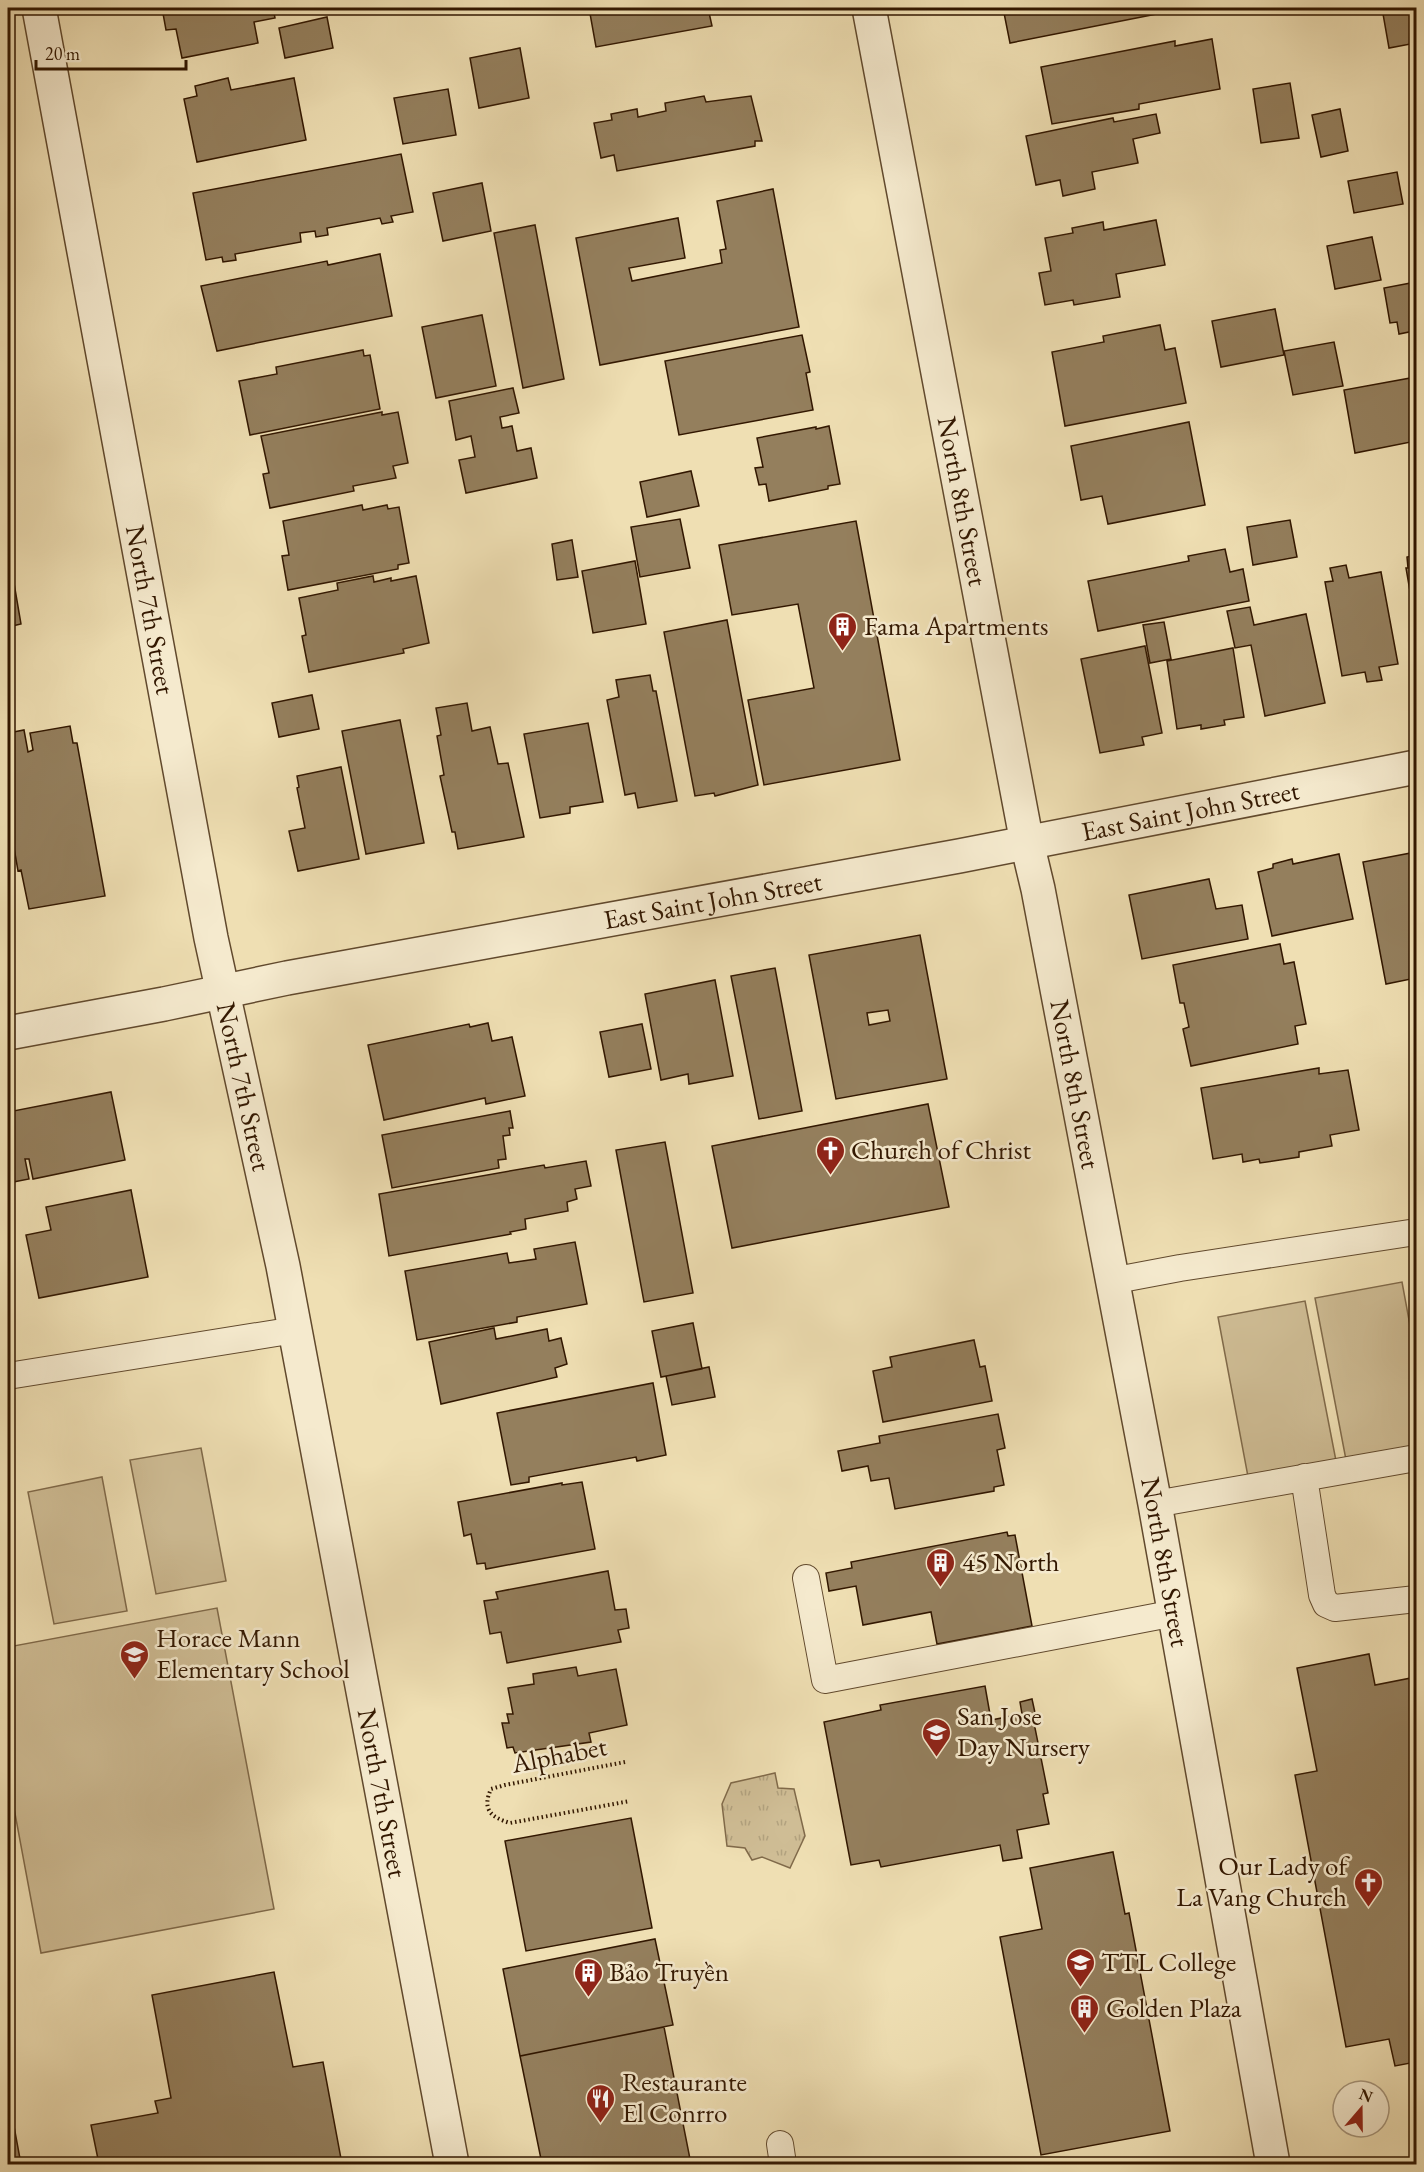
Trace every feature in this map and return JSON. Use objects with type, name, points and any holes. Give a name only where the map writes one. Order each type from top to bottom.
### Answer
[{"type":"street","name":"North 7th Street","points":[[39,8],[209,927],[283,1266],[452,2164]]},
{"type":"street","name":"North 8th Street","points":[[869,8],[1155,1504],[1273,2164]]},
{"type":"street","name":"East Saint John Street","points":[[8,1033],[223,991],[1027,843],[1416,767]]},
{"type":"lane","points":[[1112,1281],[1180,1268],[1416,1232]]},
{"type":"lane","points":[[8,1376],[295,1330]]},
{"type":"lane","points":[[1155,1504],[1416,1458]]},
{"type":"lane","points":[[1304,1477],[1322,1595],[1326,1604],[1335,1608],[1416,1599]]},
{"type":"lane","points":[[806,1578],[825,1680],[1174,1613]]},
{"type":"path","name":"Alphabet","points":[[625,1762],[505,1785],[491,1789],[486,1800],[490,1813],[499,1820],[510,1823],[630,1801]]},
{"type":"green space","points":[[1402,1282],[1416,1358],[1416,1451],[1347,1465],[1315,1298]]},
{"type":"green space","points":[[1305,1301],[1337,1466],[1249,1482],[1218,1317]]},
{"type":"green space","points":[[201,1448],[226,1581],[156,1594],[130,1460]]},
{"type":"green space","points":[[102,1477],[127,1611],[54,1624],[28,1492]]},
{"type":"green space","points":[[217,1608],[274,1909],[41,1953],[8,1776],[8,1647]]},
{"type":"green space","points":[[775,1773],[778,1788],[794,1789],[805,1836],[790,1868],[762,1857],[752,1860],[745,1848],[727,1846],[722,1804],[731,1783]]},
{"type":"building","points":[[162,8],[273,8],[275,18],[254,22],[258,43],[182,58],[176,29],[166,30]]},
{"type":"building","points":[[589,8],[708,8],[712,26],[596,47]]},
{"type":"building","points":[[1003,8],[1181,8],[1182,9],[1010,43]]},
{"type":"building","points":[[1389,8],[1416,8],[1416,43],[1389,48],[1383,14],[1390,13]]},
{"type":"building","points":[[327,17],[333,48],[285,58],[279,28]]},
{"type":"building","points":[[1212,39],[1220,89],[1139,104],[1139,109],[1052,124],[1041,67],[1175,41],[1175,46]]},
{"type":"building","points":[[520,48],[529,98],[479,108],[470,58]]},
{"type":"building","points":[[228,78],[231,90],[294,78],[306,140],[197,162],[184,99],[197,96],[195,86]]},
{"type":"building","points":[[1290,83],[1299,138],[1261,143],[1253,89]]},
{"type":"building","points":[[448,89],[456,135],[403,144],[394,98]]},
{"type":"building","points":[[704,96],[706,102],[751,96],[762,141],[755,141],[755,146],[617,171],[614,155],[601,158],[594,123],[612,120],[611,114],[637,109],[638,117],[666,111],[665,103]]},
{"type":"building","points":[[1340,109],[1348,151],[1321,157],[1312,115]]},
{"type":"building","points":[[1156,114],[1160,133],[1133,139],[1138,163],[1092,172],[1095,189],[1063,196],[1060,180],[1036,185],[1026,136],[1113,118],[1114,122]]},
{"type":"building","points":[[401,154],[413,212],[391,216],[393,222],[382,224],[380,218],[327,228],[328,235],[316,237],[315,231],[300,233],[301,242],[235,254],[236,260],[223,262],[222,257],[206,260],[193,193]]},
{"type":"building","points":[[1397,172],[1403,204],[1354,213],[1348,181]]},
{"type":"building","points":[[482,183],[491,231],[443,241],[433,193]]},
{"type":"building","points":[[773,189],[799,327],[600,365],[576,238],[678,218],[685,258],[629,268],[632,281],[722,263],[720,250],[726,249],[717,201]]},
{"type":"building","points":[[1156,220],[1165,265],[1116,274],[1120,297],[1074,305],[1073,300],[1045,305],[1039,273],[1051,271],[1045,238],[1073,233],[1072,228],[1103,222],[1104,230]]},
{"type":"building","points":[[535,225],[564,379],[523,388],[494,233]]},
{"type":"building","points":[[1372,237],[1381,280],[1335,289],[1327,246]]},
{"type":"building","points":[[380,254],[392,316],[217,351],[201,286],[327,261],[328,265]]},
{"type":"building","points":[[1416,282],[1416,335],[1414,331],[1399,334],[1397,322],[1390,323],[1384,288]]},
{"type":"building","points":[[1275,309],[1284,355],[1221,367],[1212,321]]},
{"type":"building","points":[[482,315],[496,386],[436,398],[422,327]]},
{"type":"building","points":[[1160,325],[1165,350],[1175,348],[1186,403],[1065,426],[1052,352],[1104,342],[1103,336]]},
{"type":"building","points":[[802,335],[810,372],[806,373],[813,410],[679,435],[665,361]]},
{"type":"building","points":[[1334,342],[1343,386],[1293,395],[1284,351]]},
{"type":"building","points":[[363,350],[364,356],[370,355],[380,409],[250,435],[239,381],[277,374],[276,367]]},
{"type":"building","points":[[1416,377],[1416,441],[1355,453],[1344,390]]},
{"type":"building","points":[[513,388],[519,413],[500,417],[502,428],[512,426],[517,451],[531,448],[537,478],[466,493],[459,460],[475,457],[471,436],[456,440],[449,401]]},
{"type":"building","points":[[382,412],[382,415],[398,412],[408,463],[393,466],[396,478],[353,486],[354,491],[270,508],[263,474],[269,473],[261,436]]},
{"type":"building","points":[[1189,422],[1205,505],[1108,524],[1102,496],[1081,500],[1071,446]]},
{"type":"building","points":[[829,426],[840,484],[828,486],[828,489],[769,501],[766,484],[759,485],[755,468],[763,467],[757,438]]},
{"type":"building","points":[[691,471],[699,506],[647,517],[640,482]]},
{"type":"building","points":[[362,505],[363,510],[387,505],[388,509],[399,507],[409,563],[398,565],[398,569],[288,590],[282,556],[289,555],[283,521]]},
{"type":"building","points":[[680,519],[690,568],[640,577],[631,527]]},
{"type":"building","points":[[1290,520],[1297,557],[1253,565],[1247,527]]},
{"type":"building","name":"Fama Apartments","points":[[856,521],[900,760],[764,785],[748,700],[814,688],[798,604],[732,615],[719,545]]},
{"type":"building","points":[[572,540],[578,577],[557,580],[552,544]]},
{"type":"building","points":[[8,548],[21,624],[8,627]]},
{"type":"building","points":[[1225,549],[1230,572],[1243,569],[1249,601],[1098,631],[1088,581],[1189,561],[1188,556]]},
{"type":"building","points":[[1416,555],[1416,626],[1406,568],[1408,568],[1407,557]]},
{"type":"building","points":[[635,561],[646,624],[593,633],[582,571]]},
{"type":"building","points":[[1346,565],[1349,578],[1381,572],[1398,664],[1379,667],[1382,680],[1367,682],[1365,672],[1342,676],[1325,582],[1333,581],[1330,568]]},
{"type":"building","points":[[373,576],[374,582],[416,576],[429,643],[403,649],[404,653],[309,672],[302,636],[306,635],[299,598],[338,590],[337,583]]},
{"type":"building","points":[[1250,607],[1254,625],[1306,614],[1325,703],[1265,716],[1251,645],[1235,648],[1227,611]]},
{"type":"building","points":[[727,620],[758,785],[715,796],[714,793],[695,796],[664,632]]},
{"type":"building","points":[[1164,622],[1171,659],[1150,663],[1143,625]]},
{"type":"building","points":[[1145,646],[1162,733],[1142,737],[1144,745],[1100,753],[1081,659]]},
{"type":"building","points":[[1233,648],[1244,717],[1224,720],[1225,725],[1201,729],[1201,725],[1177,729],[1167,661]]},
{"type":"building","points":[[650,675],[653,691],[656,691],[677,801],[638,808],[635,793],[625,795],[607,700],[619,697],[616,680]]},
{"type":"building","points":[[312,695],[319,729],[279,737],[272,703]]},
{"type":"building","points":[[467,703],[472,731],[490,727],[498,764],[508,763],[524,837],[458,849],[440,776],[444,775],[437,736],[441,735],[436,708]]},
{"type":"building","points":[[400,720],[424,843],[366,854],[342,731]]},
{"type":"building","points":[[588,723],[603,802],[570,807],[570,813],[540,818],[524,734]]},
{"type":"building","points":[[70,726],[73,743],[77,743],[105,896],[29,909],[21,870],[18,871],[8,813],[8,733],[24,730],[28,752],[33,750],[30,733]]},
{"type":"building","points":[[341,767],[359,859],[298,871],[289,831],[305,828],[297,788],[299,787],[297,776]]},
{"type":"building","points":[[1416,852],[1416,978],[1386,984],[1363,862]]},
{"type":"building","points":[[1339,854],[1353,919],[1272,936],[1258,872],[1273,868],[1273,864],[1292,859],[1293,864]]},
{"type":"building","points":[[1209,879],[1216,909],[1242,905],[1248,939],[1142,959],[1129,895]]},
{"type":"building","points":[[920,935],[947,1079],[836,1099],[809,955]],"holes":[[[888,1010],[890,1021],[869,1025],[867,1013]]]},
{"type":"building","points":[[1280,944],[1284,964],[1294,962],[1306,1024],[1295,1026],[1298,1044],[1191,1066],[1183,1029],[1189,1027],[1184,1003],[1180,1003],[1173,965]]},
{"type":"building","points":[[775,968],[802,1111],[759,1119],[731,976]]},
{"type":"building","points":[[715,980],[733,1076],[689,1084],[688,1074],[661,1080],[645,994]]},
{"type":"building","points":[[488,1023],[492,1041],[512,1037],[525,1096],[486,1104],[485,1098],[384,1120],[368,1045],[469,1024],[470,1027]]},
{"type":"building","points":[[642,1024],[651,1069],[609,1077],[600,1032]]},
{"type":"building","points":[[1319,1068],[1319,1074],[1348,1070],[1359,1130],[1330,1135],[1332,1146],[1299,1152],[1299,1157],[1260,1163],[1259,1159],[1243,1162],[1242,1154],[1213,1159],[1201,1088]]},
{"type":"building","points":[[111,1092],[125,1160],[33,1179],[29,1159],[25,1159],[29,1179],[8,1183],[8,1112]]},
{"type":"building","name":"Church of Christ","points":[[928,1104],[949,1207],[732,1248],[712,1146]]},
{"type":"building","points":[[510,1111],[513,1128],[509,1128],[510,1135],[503,1136],[506,1159],[498,1160],[499,1168],[392,1188],[382,1135]]},
{"type":"building","points":[[665,1142],[693,1293],[644,1302],[616,1150]]},
{"type":"building","points":[[586,1161],[591,1186],[575,1189],[577,1199],[567,1202],[568,1211],[525,1219],[526,1229],[510,1232],[511,1234],[389,1256],[379,1194],[544,1165],[545,1168]]},
{"type":"building","points":[[131,1190],[148,1277],[39,1298],[26,1235],[51,1230],[46,1207]]},
{"type":"building","points":[[575,1242],[587,1304],[517,1317],[517,1322],[417,1340],[405,1271],[507,1253],[509,1263],[536,1259],[534,1249]]},
{"type":"building","points":[[693,1323],[702,1369],[661,1377],[652,1331]]},
{"type":"building","points":[[494,1328],[496,1339],[547,1329],[549,1341],[561,1338],[567,1364],[555,1368],[557,1377],[441,1404],[429,1342]]},
{"type":"building","points":[[974,1340],[980,1367],[985,1366],[992,1401],[883,1422],[873,1371],[892,1367],[890,1357]]},
{"type":"building","points":[[709,1367],[715,1397],[672,1405],[666,1376]]},
{"type":"building","points":[[653,1383],[666,1455],[637,1461],[636,1457],[529,1477],[529,1482],[511,1485],[497,1413]]},
{"type":"building","points":[[998,1414],[1005,1448],[997,1450],[1004,1485],[994,1487],[994,1491],[895,1509],[889,1478],[871,1481],[868,1466],[842,1471],[838,1451],[880,1443],[879,1436]]},
{"type":"building","points":[[582,1482],[595,1549],[486,1569],[485,1563],[477,1564],[471,1534],[464,1536],[458,1502],[562,1483],[562,1485]]},
{"type":"building","name":"45 North","points":[[1007,1532],[1008,1536],[1015,1535],[1032,1626],[937,1644],[931,1612],[863,1625],[856,1586],[829,1591],[826,1573],[852,1568],[851,1562]]},
{"type":"building","points":[[608,1571],[615,1610],[626,1609],[629,1628],[618,1630],[621,1642],[507,1663],[501,1632],[490,1634],[484,1601],[498,1599],[496,1592]]},
{"type":"building","name":"Our Lady of La Vang Church","points":[[1369,1654],[1375,1685],[1416,1677],[1416,2062],[1395,2066],[1389,2039],[1346,2047],[1295,1775],[1317,1771],[1297,1668]]},
{"type":"building","points":[[576,1667],[578,1676],[616,1669],[627,1725],[589,1733],[591,1742],[515,1753],[513,1747],[507,1748],[502,1723],[509,1723],[507,1714],[513,1714],[508,1688],[534,1684],[533,1674]]},
{"type":"building","name":"San Jose Day Nursery","points":[[985,1686],[991,1720],[1022,1714],[1020,1702],[1032,1699],[1037,1722],[1034,1723],[1048,1793],[1043,1794],[1049,1824],[1017,1830],[1022,1858],[1003,1861],[1000,1845],[881,1867],[879,1860],[851,1865],[824,1722],[881,1710],[880,1705]]},
{"type":"building","points":[[631,1818],[652,1928],[526,1951],[505,1841]]},
{"type":"building","name":"Golden Plaza","points":[[1113,1852],[1125,1914],[1129,1913],[1170,2131],[1041,2155],[1000,1937],[1042,1929],[1030,1868]]},
{"type":"building","name":"Bảo Truyền","points":[[655,1939],[673,2025],[520,2056],[503,1969]]},
{"type":"building","points":[[274,1972],[293,2067],[323,2062],[342,2164],[99,2164],[91,2125],[158,2113],[155,2101],[171,2098],[152,1995]]},
{"type":"building","points":[[664,2027],[691,2164],[542,2164],[520,2056]]},
{"type":"building","points":[[8,2094],[21,2164],[8,2164]]},
{"type":"place","name":"Fama Apartments","points":[[843,652]]},
{"type":"place","name":"Church of Christ","points":[[830,1176]]},
{"type":"place","name":"45 North","points":[[941,1588]]},
{"type":"place","name":"Horace Mann Elementary School","points":[[135,1680]]},
{"type":"place","name":"San Jose Day Nursery","points":[[936,1758]]},
{"type":"place","name":"Our Lady of La Vang Church","points":[[1368,1908]]},
{"type":"place","name":"TTL College","points":[[1080,1988]]},
{"type":"place","name":"Bảo Truyền","points":[[588,1998]]},
{"type":"place","name":"Golden Plaza","points":[[1085,2034]]},
{"type":"place","name":"Restaurante El Conrro","points":[[601,2124]]}]
